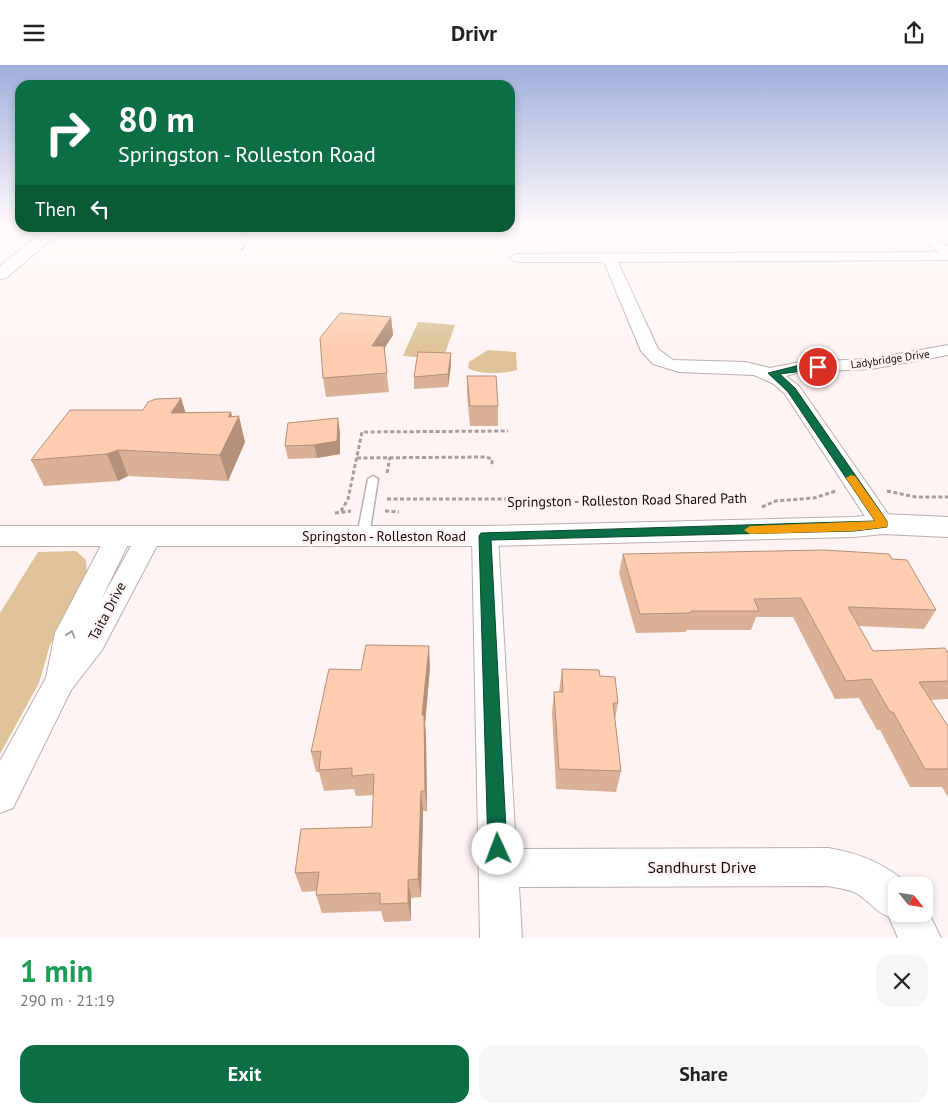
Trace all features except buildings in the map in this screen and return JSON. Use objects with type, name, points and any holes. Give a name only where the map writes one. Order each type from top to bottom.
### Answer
[{"type":"main road","points":[[0,274],[10,266]]},
{"type":"main road","name":"Springston - Rolleston Road","points":[[0,537],[485,536],[854,527],[883,524],[948,527]]},
{"type":"street","points":[[610,266],[650,351],[662,362],[681,367],[739,368],[772,373],[781,378],[792,390],[883,524]]},
{"type":"street","name":"Ladybridge Drive","points":[[772,373],[800,367],[871,364],[948,350]]},
{"type":"street","name":"Taita Drive","points":[[60,681],[70,633],[119,536]]},
{"type":"street","name":"Taita Drive","points":[[0,796],[60,681],[92,642],[149,536]]},
{"type":"street","points":[[485,536],[501,938]]},
{"type":"street","name":"Sandhurst Drive","points":[[498,868],[828,867],[858,872],[888,893]]},
{"type":"street","points":[[912,923],[920,938]]},
{"type":"lane","points":[[363,536],[373,479]]},
{"type":"path","points":[[377,432],[378,426]]},
{"type":"path","points":[[340,511],[346,506],[348,499],[362,432],[508,431]]},
{"type":"path","points":[[357,458],[486,457],[492,459],[492,467]]},
{"type":"path","name":"Springston - Rolleston Road Shared Path","points":[[754,509],[776,499],[816,498],[827,491],[892,491],[916,497],[948,497]]},
{"type":"path","points":[[348,499],[522,499]]},
{"type":"path","points":[[391,511],[407,513]]},
{"type":"shaded area","points":[[418,322],[455,325],[443,359],[403,356]]},
{"type":"shaded area","points":[[488,350],[516,352],[517,370],[492,373],[479,372],[468,368],[469,362]]},
{"type":"shaded area","points":[[76,551],[86,560],[87,575],[50,645],[39,683],[0,754],[0,613],[38,552]]},
{"type":"slow traffic","points":[[750,530],[854,527],[883,524],[851,478]]},
{"type":"route","points":[[498,849],[485,536],[854,527],[883,524],[792,390],[781,378],[772,373],[800,367],[818,367]]}]
